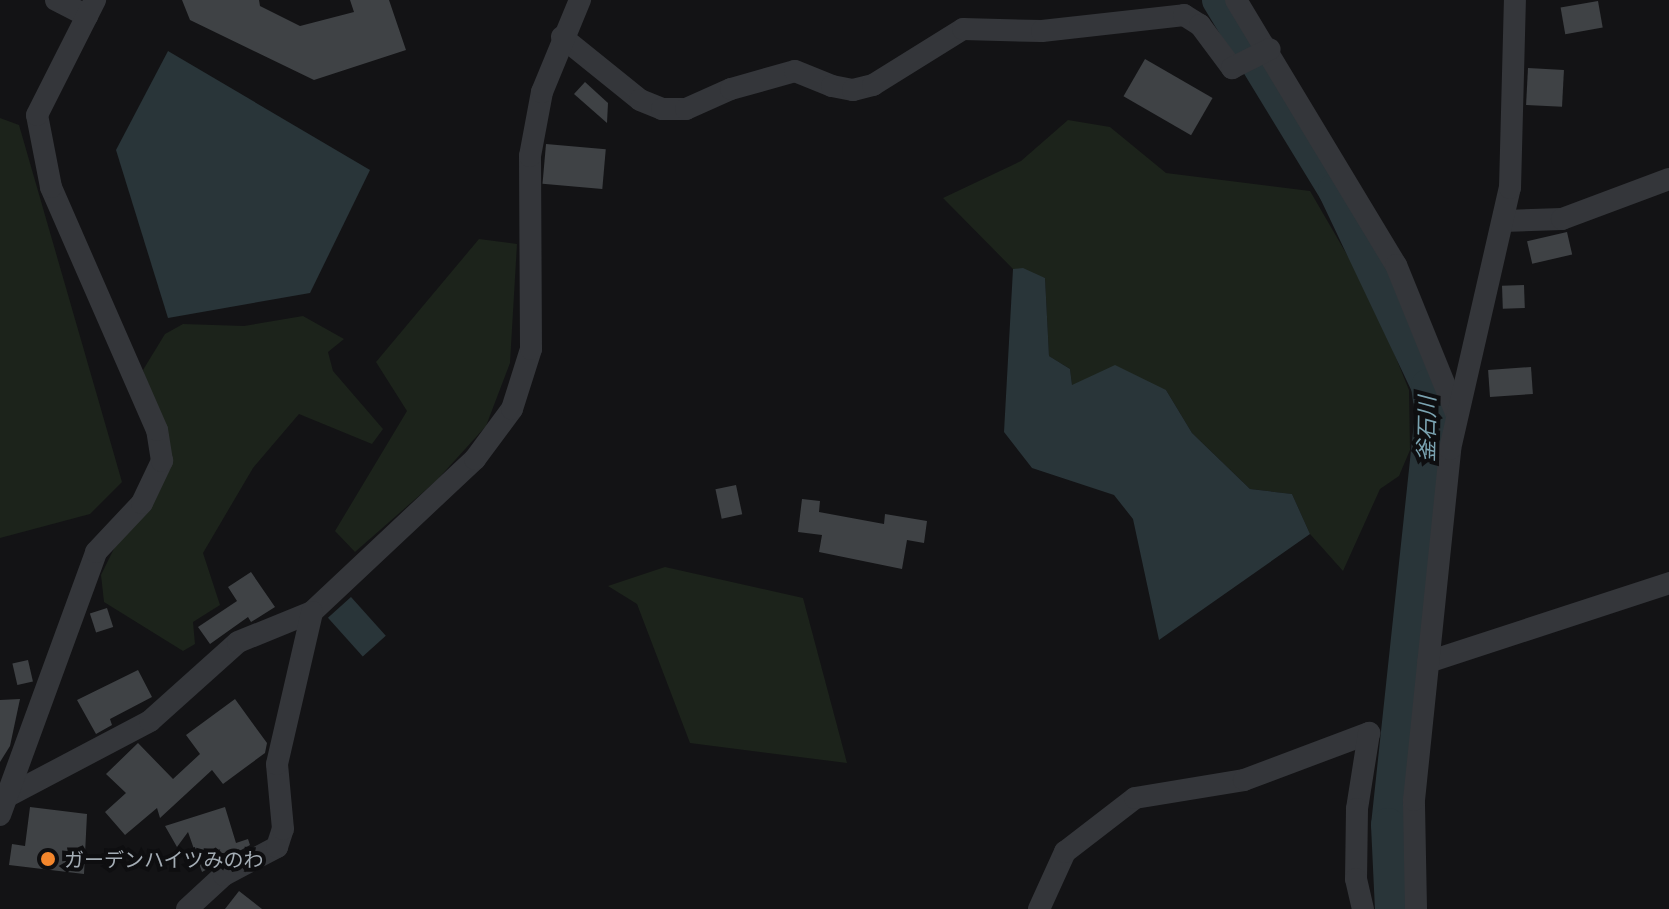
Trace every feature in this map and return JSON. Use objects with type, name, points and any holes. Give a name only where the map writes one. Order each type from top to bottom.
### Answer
[{"type":"street","points":[[3,806],[96,552],[142,503],[162,461],[157,430],[51,187],[39,125],[43,102],[91,8],[56,0]]},
{"type":"street","points":[[3,806],[150,721],[238,642],[312,612],[475,459],[512,409],[531,349],[530,156],[542,92],[562,37],[580,0]]},
{"type":"street","points":[[1236,0],[1270,49],[1396,265],[1456,413]]},
{"type":"street","points":[[1416,909],[1412,822],[1428,662],[1456,413],[1467,392],[1503,221],[1514,141],[1515,0]]},
{"type":"street","points":[[562,37],[615,84],[662,109],[686,109],[731,89],[795,71],[832,86],[853,90],[873,85],[963,29],[1042,31],[1184,15],[1200,25],[1232,68],[1270,49]]},
{"type":"street","points":[[1503,221],[1562,219],[1669,179]]},
{"type":"street","points":[[1428,662],[1669,583]]},
{"type":"street","points":[[187,909],[224,875],[277,847],[283,829],[277,764],[312,612]]},
{"type":"street","points":[[1039,909],[1065,852],[1135,798],[1244,780],[1369,733],[1357,809],[1356,879],[1363,909]]},
{"type":"shaded area","points":[[168,51],[370,170],[310,293],[168,318],[116,150]]},
{"type":"shaded area","points":[[0,118],[19,125],[122,482],[90,514],[0,538]]},
{"type":"shaded area","points":[[1068,120],[1110,127],[1166,173],[1310,191],[1371,296],[1409,390],[1410,450],[1399,476],[1380,489],[1343,571],[1310,534],[1292,494],[1250,489],[1192,433],[1166,390],[1072,385],[1070,369],[1049,356],[1045,278],[1013,269],[943,198],[1021,161]]},
{"type":"shaded area","points":[[479,239],[517,244],[510,363],[486,426],[437,480],[355,552],[335,531],[407,411],[376,362]]},
{"type":"shaded area","points":[[1023,268],[1045,278],[1049,356],[1070,369],[1072,385],[1115,365],[1166,390],[1192,433],[1250,489],[1292,494],[1310,534],[1159,640],[1133,519],[1114,495],[1032,468],[1004,432],[1013,269]]},
{"type":"shaded area","points":[[303,316],[344,339],[328,352],[333,371],[383,429],[372,444],[299,414],[253,468],[203,553],[220,605],[193,622],[195,644],[183,651],[104,602],[101,575],[166,443],[143,370],[165,334],[183,324],[244,326]]},
{"type":"shaded area","points":[[665,567],[803,598],[847,763],[690,743],[637,604],[608,586]]},
{"type":"shaded area","points":[[351,597],[386,636],[363,656],[328,618]]},
{"type":"building","points":[[182,0],[259,0],[260,6],[300,26],[354,12],[350,0],[389,0],[406,50],[314,80],[190,20]]},
{"type":"building","points":[[1598,1],[1603,28],[1565,34],[1561,8]]},
{"type":"building","points":[[1145,59],[1213,98],[1191,135],[1124,96]]},
{"type":"building","points":[[1528,68],[1564,70],[1562,107],[1526,105]]},
{"type":"building","points":[[585,82],[608,103],[607,123],[574,94]]},
{"type":"building","points":[[546,144],[606,149],[602,189],[543,184]]},
{"type":"building","points":[[1567,232],[1572,254],[1532,264],[1527,241]]},
{"type":"building","points":[[1524,285],[1525,308],[1503,309],[1502,286]]},
{"type":"building","points":[[1531,367],[1533,394],[1490,397],[1488,370]]},
{"type":"building","points":[[736,485],[742,514],[722,519],[715,489]]},
{"type":"building","points":[[802,499],[820,501],[819,512],[884,524],[885,514],[927,521],[924,543],[907,540],[902,569],[819,552],[822,535],[798,532]]},
{"type":"building","points":[[251,572],[275,607],[251,622],[248,617],[210,644],[198,627],[237,601],[228,587]]},
{"type":"building","points":[[107,608],[113,627],[96,633],[90,614]]},
{"type":"building","points":[[28,660],[33,681],[17,685],[12,664]]},
{"type":"building","points":[[138,670],[152,697],[110,719],[112,725],[96,734],[77,700]]},
{"type":"building","points":[[20,699],[10,746],[0,762],[0,700]]},
{"type":"building","points":[[235,699],[267,743],[265,753],[223,784],[212,770],[160,818],[157,808],[125,835],[105,812],[126,793],[106,774],[138,743],[173,779],[200,754],[186,735]]},
{"type":"building","points":[[30,807],[87,814],[84,874],[9,865],[12,844],[25,846]]},
{"type":"building","points":[[225,807],[236,843],[248,839],[250,845],[202,872],[188,832],[177,847],[165,826]]},
{"type":"building","points":[[239,891],[262,909],[225,909]]},
{"type":"waterway","name":"釜石川","points":[[1219,0],[1335,190],[1428,386],[1432,414],[1388,825],[1392,909]]},
{"type":"place","name":"ガーデンハイツみのわ","points":[[48,859]]}]
